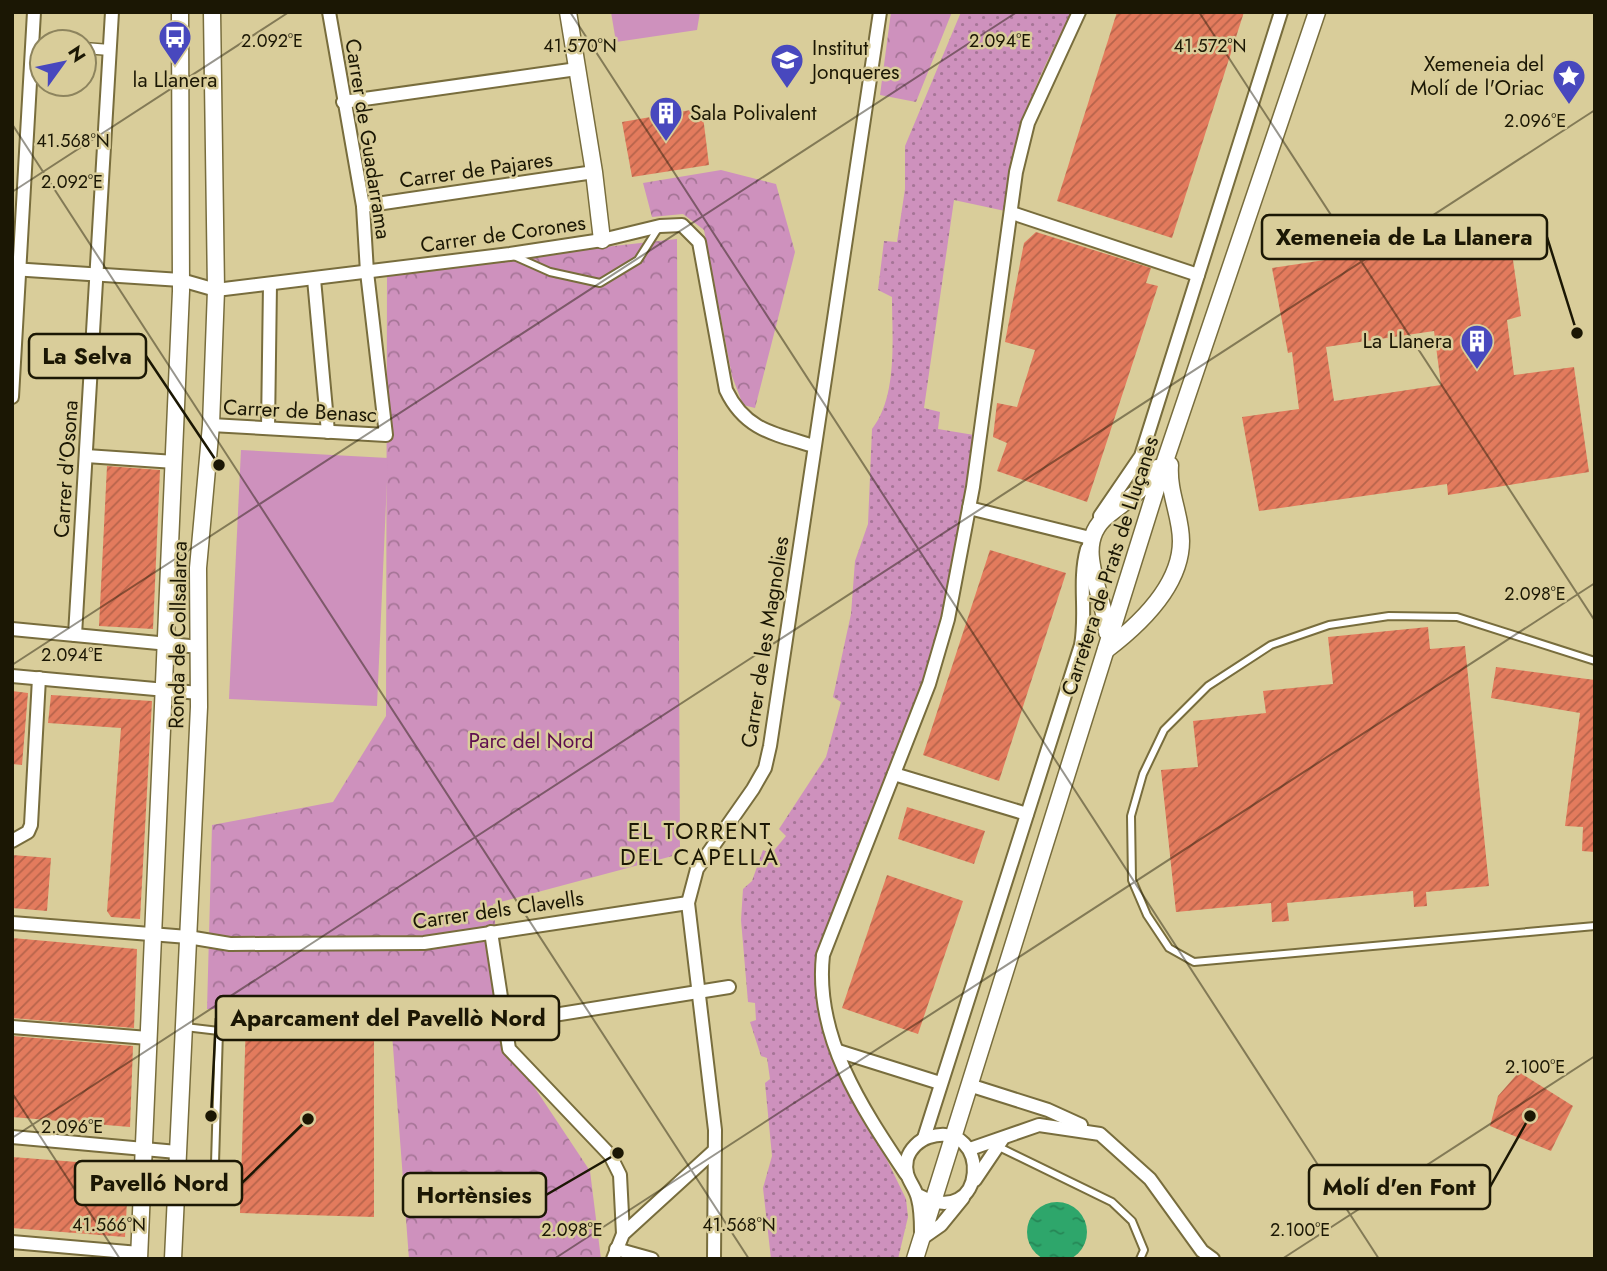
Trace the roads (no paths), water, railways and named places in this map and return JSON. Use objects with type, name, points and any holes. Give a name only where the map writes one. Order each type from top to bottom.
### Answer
[{"type":"street","name":"Carrer d'Osona","points":[[75,635],[112,12]]},
{"type":"street","name":"Ronda de Collsalarca","points":[[139,1256],[168,643],[181,280],[180,12]]},
{"type":"street","name":"Ronda de Collsalarca","points":[[173,1259],[199,693],[198,568],[211,425],[216,290],[212,12]]},
{"type":"street","name":"Carrer de Guadarrama","points":[[329,12],[363,206],[367,272]]},
{"type":"street","points":[[568,12],[594,172],[601,240]]},
{"type":"street","name":"Carrer de les Magnolies","points":[[714,1259],[715,1150],[688,903],[697,869],[765,768],[880,12]]},
{"type":"street","points":[[906,1174],[851,1086],[823,1010],[820,984],[823,954],[929,684],[948,619],[969,508],[1016,172],[1028,124],[1079,12]]},
{"type":"street","name":"Carretera de Prats de Lluçanès","points":[[921,1239],[918,1195],[906,1174],[911,1151],[925,1138],[940,1083],[1081,645],[1085,623],[1081,593],[1093,525],[1141,456],[1280,12]]},
{"type":"street","name":"Carretera de Prats de Lluçanès","points":[[915,1259],[1172,442],[1317,12]]},
{"type":"street","points":[[98,49],[110,50]]},
{"type":"street","points":[[343,102],[577,69]]},
{"type":"street","points":[[12,397],[16,270],[32,98]]},
{"type":"street","name":"Carrer de Pajares","points":[[363,206],[594,172]]},
{"type":"street","points":[[1012,212],[1198,275]]},
{"type":"street","points":[[660,226],[682,225],[699,242],[726,390],[738,412],[750,423],[768,432],[814,446]]},
{"type":"street","name":"Carrer de Corones","points":[[216,290],[510,254],[601,240],[660,226]]},
{"type":"street","points":[[16,270],[181,280],[216,290]]},
{"type":"street","name":"Carrer de Benasc","points":[[211,425],[386,435],[367,272]]},
{"type":"street","points":[[314,279],[328,432]]},
{"type":"street","points":[[268,428],[270,284]]},
{"type":"street","points":[[1106,650],[1107,618],[1091,559],[1090,538],[1096,525],[1133,498],[1148,483],[1172,442]]},
{"type":"street","points":[[1106,650],[1135,628],[1160,600],[1177,561],[1181,541],[1169,486],[1172,442]]},
{"type":"street","points":[[86,456],[175,462]]},
{"type":"street","points":[[1110,514],[1140,501],[1153,501],[1163,508],[1180,532]]},
{"type":"street","points":[[969,508],[1090,538]]},
{"type":"street","points":[[12,629],[200,647]]},
{"type":"street","points":[[12,676],[199,693]]},
{"type":"street","points":[[16,839],[28,832],[30,825],[38,678]]},
{"type":"street","points":[[894,774],[1027,814]]},
{"type":"street","name":"Carrer dels Clavells","points":[[12,923],[188,937],[230,944],[424,943],[688,903]]},
{"type":"street","points":[[491,932],[509,1049],[615,1163],[620,1175],[623,1234],[615,1254],[653,1259]]},
{"type":"street","points":[[504,1023],[698,989],[729,987]]},
{"type":"street","points":[[12,1027],[148,1038]]},
{"type":"street","points":[[838,1051],[940,1083]]},
{"type":"street","points":[[970,1085],[1048,1110],[1100,1134],[1150,1178],[1202,1251],[1213,1259]]},
{"type":"street","points":[[970,1149],[1039,1125],[1100,1134]]},
{"type":"street","points":[[918,1195],[932,1203],[956,1201],[969,1190],[976,1172],[970,1149],[953,1136],[938,1134],[925,1138]]},
{"type":"street","points":[[921,1239],[941,1225],[969,1190],[997,1146],[1011,1134]]},
{"type":"street","points":[[12,1137],[177,1152]]},
{"type":"street","points":[[623,1234],[715,1150]]},
{"type":"street","points":[[12,1242],[139,1256]]},
{"type":"lane","points":[[510,254],[550,272],[600,283],[638,260],[660,226]]},
{"type":"lane","points":[[1595,661],[1457,617],[1389,617],[1329,625],[1272,645],[1208,686],[1164,730],[1143,774],[1131,816],[1132,880],[1147,915],[1169,948],[1194,962],[1595,926]]},
{"type":"lane","points":[[175,1199],[210,1199],[214,1196],[219,1031],[184,1027]]},
{"type":"lane","points":[[997,1146],[1112,1202],[1132,1221],[1144,1250],[1140,1259]]},
{"type":"water","points":[[1051,1202],[1063,1202],[1082,1215],[1087,1232],[1085,1244],[1074,1257],[1063,1262],[1051,1262],[1032,1249],[1027,1238],[1027,1226],[1040,1207]]},
{"type":"place","name":"la Llanera","points":[[175,67]]},
{"type":"place","name":"Institut Jonqueres","points":[[787,90]]},
{"type":"place","name":"Xemeneia del Molí de l'Oriac","points":[[1569,106]]},
{"type":"place","name":"Sala Polivalent","points":[[666,143]]},
{"type":"place","name":"Xemeneia de La Llanera","points":[[1577,333]]},
{"type":"place","name":"La Llanera","points":[[1477,371]]},
{"type":"place","name":"La Selva","points":[[219,465]]},
{"type":"place","name":"Aparcament del Pavellò Nord","points":[[211,1116]]},
{"type":"place","name":"Molí d'en Font","points":[[1530,1116]]},
{"type":"place","name":"Pavelló Nord","points":[[308,1119]]},
{"type":"place","name":"Hortènsies","points":[[618,1153]]},
{"type":"district","name":"EL TORRENT DEL CAPELLÀ","points":[[700,844]]},
{"type":"park label","name":"Parc del Nord","points":[[531,741]]}]
